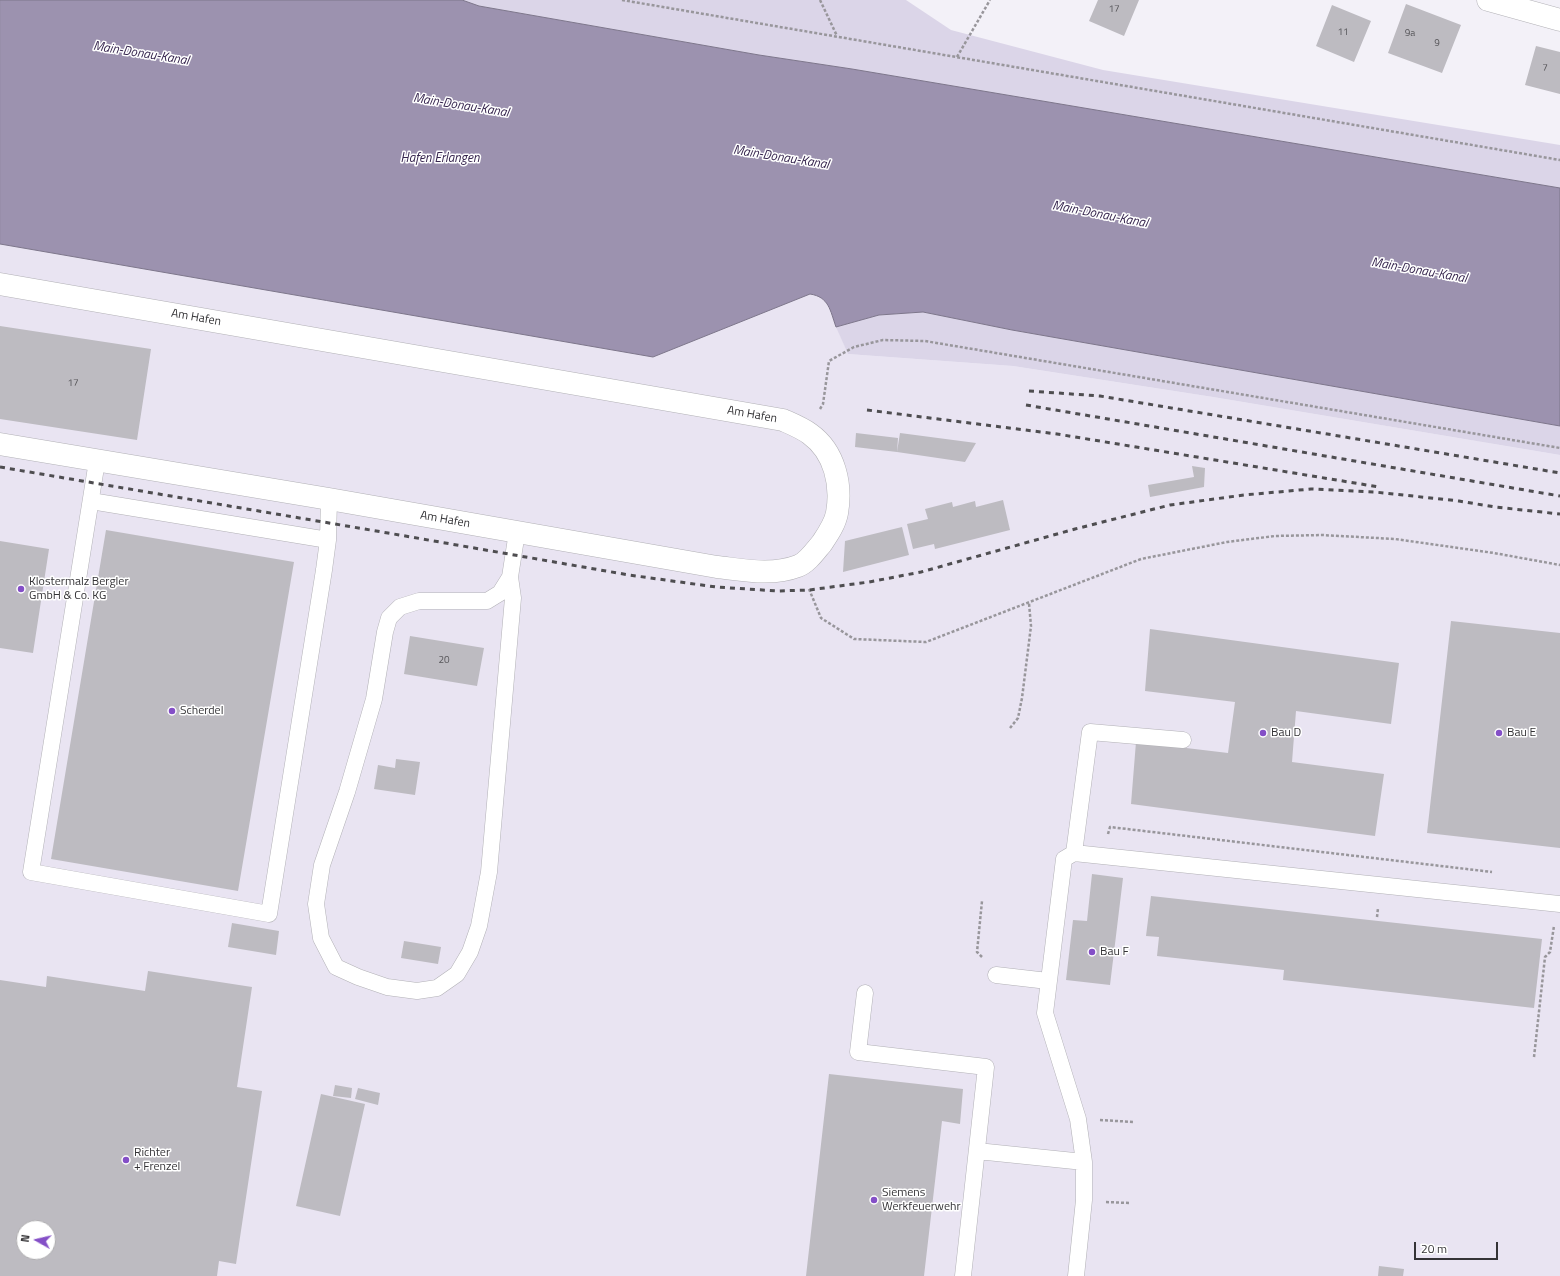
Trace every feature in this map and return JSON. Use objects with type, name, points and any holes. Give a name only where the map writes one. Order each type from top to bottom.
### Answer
[{"type":"street","points":[[1488,0],[1560,20]]},
{"type":"street","name":"Am Hafen","points":[[0,284],[783,420],[810,434],[826,450],[836,474],[839,492],[837,514],[829,533],[815,551],[800,566],[780,571],[759,572],[717,567],[329,499],[0,444]]},
{"type":"lane","points":[[97,461],[31,872],[269,914],[328,540],[329,499]]},
{"type":"lane","points":[[91,501],[328,540]]},
{"type":"lane","points":[[510,577],[500,593],[487,601],[419,601],[400,607],[389,618],[374,699],[347,792],[322,865],[316,904],[321,938],[336,966],[358,977],[387,988],[417,991],[437,988],[457,974],[470,952],[479,926],[488,872],[513,598],[510,577],[517,532]]},
{"type":"lane","points":[[1074,853],[1090,732],[1183,740]]},
{"type":"lane","points":[[1076,1276],[1084,1200],[1084,1162],[1078,1120],[1045,1013],[1064,859],[1074,853],[1100,855],[1558,904]]},
{"type":"lane","points":[[996,975],[1048,981]]},
{"type":"lane","points":[[865,993],[858,1052],[986,1067],[963,1276]]},
{"type":"lane","points":[[977,1151],[1084,1162]]},
{"type":"path","points":[[622,0],[1560,160]]},
{"type":"path","points":[[820,0],[838,37]]},
{"type":"path","points":[[957,57],[990,0]]},
{"type":"path","points":[[810,434],[823,404],[829,361],[854,347],[883,340],[918,341],[1560,448]]},
{"type":"path","points":[[800,566],[821,618],[854,639],[926,642],[1141,559],[1227,542],[1275,536],[1322,535],[1395,539],[1494,553],[1560,565]]},
{"type":"path","points":[[1010,728],[1018,718],[1022,698],[1030,626],[1030,603]]},
{"type":"path","points":[[1100,855],[1110,827],[1498,873]]},
{"type":"path","points":[[982,902],[977,952],[985,960]]},
{"type":"path","points":[[1534,1057],[1545,957],[1550,952],[1558,904]]},
{"type":"path","points":[[1078,1120],[1134,1122]]},
{"type":"shaded area","points":[[462,0],[906,0],[951,30],[1103,70],[1560,145],[1560,188],[852,69],[759,55],[479,6]]},
{"type":"shaded area","points":[[0,244],[653,357],[810,294],[817,295],[826,301],[848,354],[1013,366],[1213,397],[1560,455],[1560,1276],[0,1276]]},
{"type":"shaded area","points":[[923,312],[1012,330],[1560,426],[1560,455],[1213,397],[1013,366],[848,354],[836,327],[879,315]]},
{"type":"water","points":[[0,0],[462,0],[479,6],[759,55],[852,69],[1560,188],[1560,426],[1012,330],[923,312],[879,315],[836,327],[828,305],[825,301],[810,294],[653,357],[0,244]]},
{"type":"building","points":[[1098,0],[1139,0],[1124,36],[1089,21]]},
{"type":"building","points":[[1406,4],[1461,25],[1442,73],[1388,53]]},
{"type":"building","points":[[1332,5],[1371,21],[1354,62],[1316,46]]},
{"type":"building","points":[[1536,46],[1560,52],[1560,94],[1525,85]]},
{"type":"building","points":[[0,326],[151,349],[137,440],[0,419]]},
{"type":"building","points":[[856,433],[898,438],[897,452],[855,447]]},
{"type":"building","points":[[900,433],[976,443],[965,462],[897,452]]},
{"type":"building","points":[[1192,466],[1205,468],[1204,487],[1150,497],[1148,485],[1194,477]]},
{"type":"building","points":[[1003,500],[1010,530],[935,549],[934,544],[913,549],[907,524],[928,519],[925,509],[952,502],[953,507],[975,501],[976,507]]},
{"type":"building","points":[[902,527],[909,555],[843,572],[845,541]]},
{"type":"building","name":"Scherdel","points":[[106,530],[294,562],[238,891],[51,859]]},
{"type":"building","name":"Klostermalz Bergler GmbH & Co. KG","points":[[0,541],[49,549],[33,653],[0,648]]},
{"type":"building","name":"Bau E","points":[[1451,621],[1560,633],[1560,848],[1427,833]]},
{"type":"building","name":"Bau D","points":[[1150,629],[1399,663],[1391,724],[1296,711],[1292,762],[1384,774],[1375,836],[1131,804],[1136,742],[1228,753],[1235,702],[1145,691]]},
{"type":"building","points":[[410,636],[484,648],[477,686],[404,674]]},
{"type":"building","points":[[396,759],[420,762],[415,795],[374,789],[378,765],[395,768]]},
{"type":"building","name":"Bau F","points":[[1092,874],[1123,878],[1110,985],[1066,980],[1073,920],[1087,921]]},
{"type":"building","points":[[1151,896],[1542,939],[1534,1008],[1283,980],[1284,970],[1157,956],[1159,937],[1146,936]]},
{"type":"building","points":[[232,923],[279,931],[276,955],[228,947]]},
{"type":"building","points":[[404,941],[441,947],[438,964],[401,958]]},
{"type":"building","name":"Richter + Frenzel","points":[[148,971],[252,987],[237,1087],[262,1091],[236,1264],[219,1261],[217,1276],[0,1276],[0,980],[46,987],[47,976],[145,991]]},
{"type":"building","name":"Siemens Werkfeuerwehr","points":[[829,1074],[963,1089],[960,1124],[942,1121],[924,1276],[806,1276]]},
{"type":"building","points":[[335,1085],[352,1088],[351,1098],[333,1096]]},
{"type":"building","points":[[358,1088],[380,1093],[378,1105],[355,1099]]},
{"type":"building","points":[[321,1094],[365,1104],[340,1216],[296,1206]]},
{"type":"building","points":[[1379,1266],[1404,1269],[1403,1276],[1378,1276]]},
{"type":"railway","points":[[1029,391],[1100,396],[1560,473]]},
{"type":"railway","points":[[1026,405],[1560,496]]},
{"type":"railway","points":[[867,410],[1057,434],[1379,487]]},
{"type":"railway","points":[[0,467],[629,575],[716,587],[778,591],[809,590],[869,582],[921,572],[1075,529],[1170,505],[1244,495],[1311,489],[1375,492],[1560,514]]},
{"type":"place","name":"Klostermalz Bergler GmbH & Co. KG","points":[[21,589]]},
{"type":"place","name":"Scherdel","points":[[172,711]]},
{"type":"place","name":"Bau D","points":[[1263,733]]},
{"type":"place","name":"Bau E","points":[[1499,733]]},
{"type":"place","name":"Bau F","points":[[1092,952]]},
{"type":"place","name":"Richter + Frenzel","points":[[126,1160]]},
{"type":"place","name":"Siemens Werkfeuerwehr","points":[[874,1200]]},
{"type":"water label","name":"Main-Donau-Kanal","points":[[141,54]]},
{"type":"water label","name":"Main-Donau-Kanal","points":[[461,106]]},
{"type":"water label","name":"Main-Donau-Kanal","points":[[781,158]]},
{"type":"water label","name":"Hafen Erlangen","points":[[440,159]]},
{"type":"water label","name":"Main-Donau-Kanal","points":[[1100,215]]},
{"type":"water label","name":"Main-Donau-Kanal","points":[[1419,271]]}]
